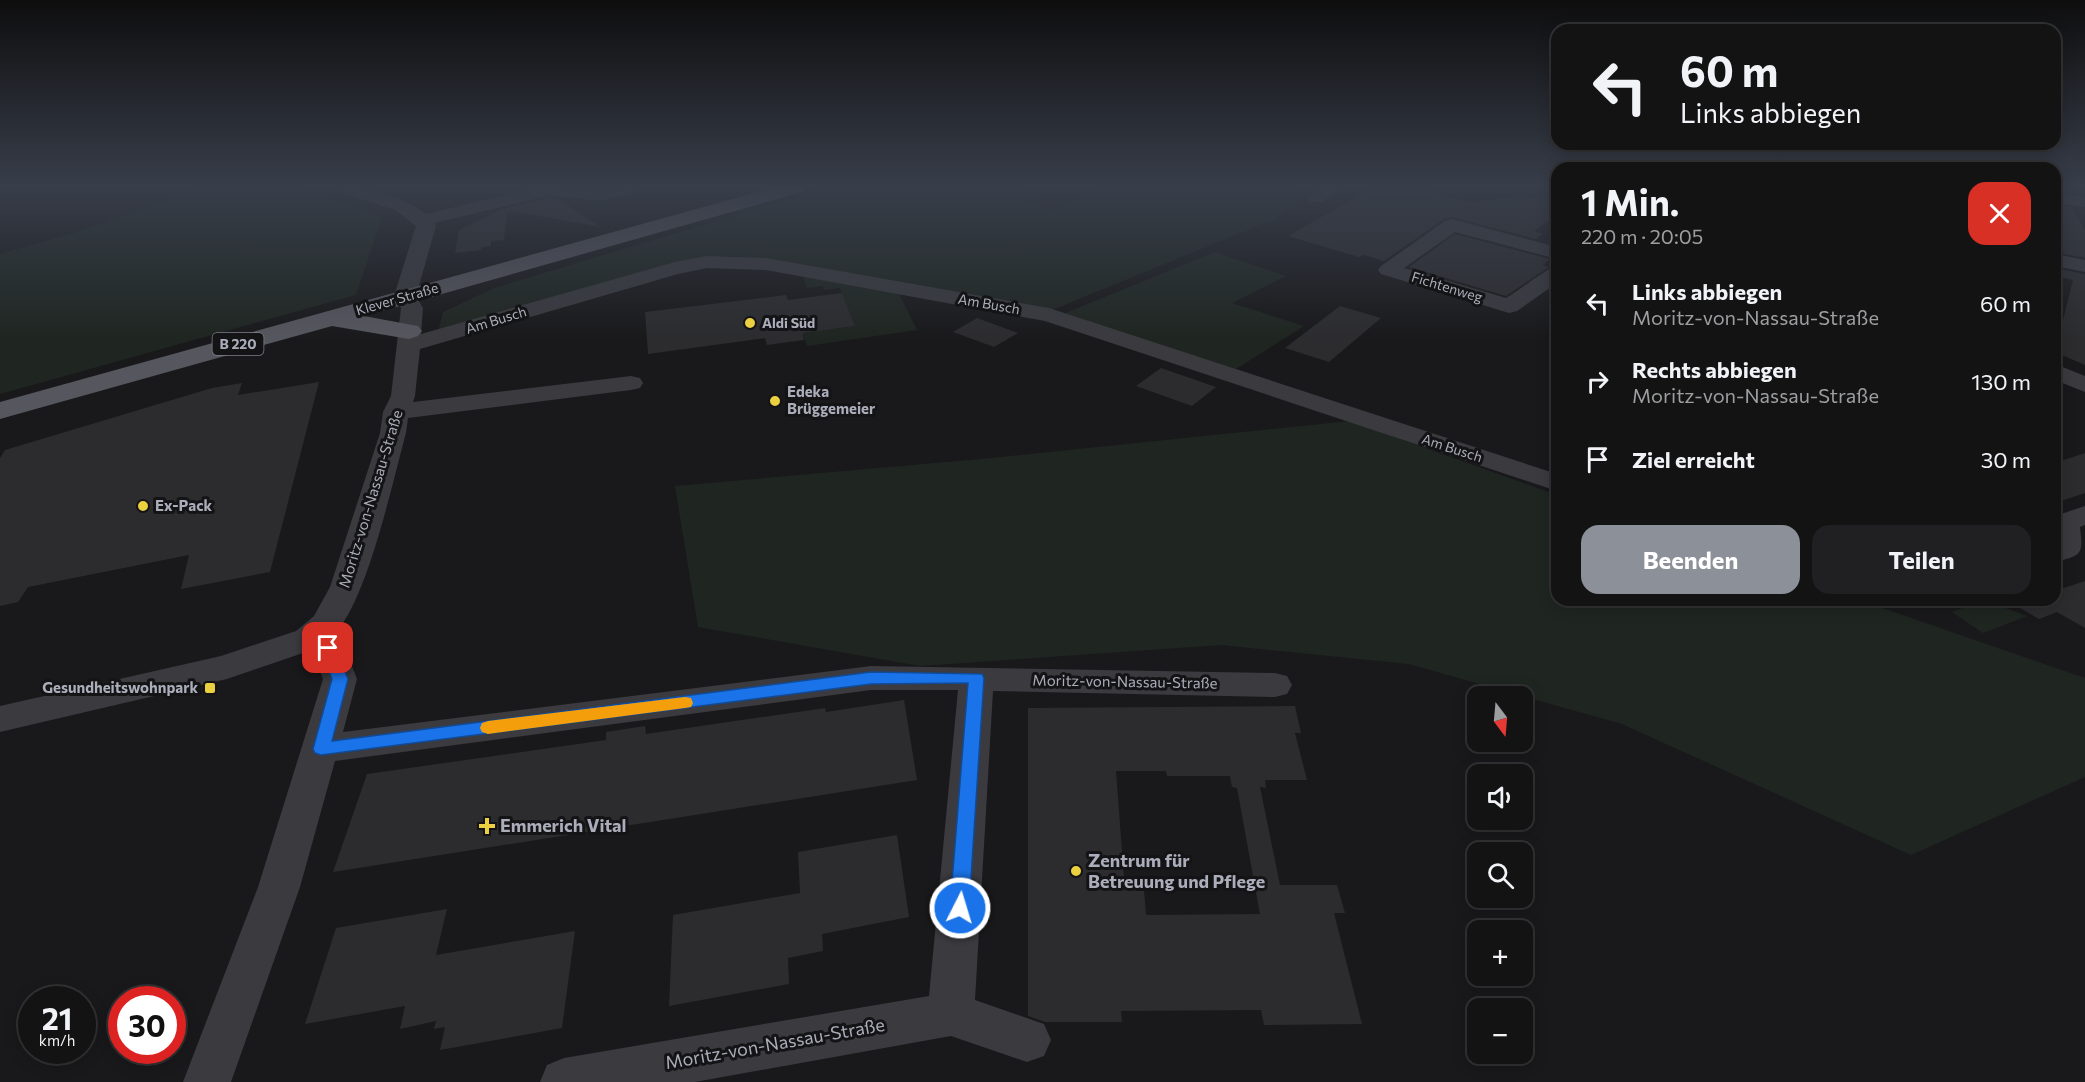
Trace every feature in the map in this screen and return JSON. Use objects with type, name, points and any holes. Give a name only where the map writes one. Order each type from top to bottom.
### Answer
[{"type":"main road","name":"Klever Straße","points":[[0,411],[613,238]]},
{"type":"main road","points":[[328,318],[408,338]]},
{"type":"street","points":[[405,296],[422,238]]},
{"type":"street","name":"Fichtenweg","points":[[1433,238],[1388,270],[1509,306],[1549,289]]},
{"type":"street","name":"Fichtenweg","points":[[1503,238],[1551,251]]},
{"type":"street","points":[[2061,261],[2085,266]]},
{"type":"street","name":"Am Busch","points":[[408,338],[675,268],[707,262],[766,264],[1049,315],[1551,481]]},
{"type":"street","name":"Moritz-von-Nassau-Straße","points":[[308,639],[327,623],[346,587],[393,433],[396,412],[403,396],[412,308],[405,296]]},
{"type":"street","points":[[396,412],[631,383]]},
{"type":"street","points":[[2061,550],[2067,548],[2065,522],[2085,515]]},
{"type":"street","points":[[0,719],[227,667],[308,639],[328,648],[340,679],[321,749],[273,905],[207,1082]]},
{"type":"street","name":"Moritz-von-Nassau-Straße","points":[[321,749],[871,678],[976,678],[1275,686]]},
{"type":"street","points":[[951,1014],[976,678]]},
{"type":"street","name":"Moritz-von-Nassau-Straße","points":[[564,1082],[951,1014],[1027,1040]]},
{"type":"shaded area","points":[[54,238],[375,238],[356,295],[0,394],[0,254]]},
{"type":"shaded area","points":[[658,238],[1227,238],[1052,310],[778,262],[731,256],[695,259],[438,332],[443,312],[494,288]]},
{"type":"shaded area","points":[[1215,252],[1286,276],[1232,303],[1304,326],[1236,369],[1063,314]]},
{"type":"shaded area","points":[[803,276],[898,292],[917,330],[807,346],[803,333],[855,326],[840,288],[824,290],[823,286],[807,288]]},
{"type":"shaded area","points":[[1350,421],[1551,493],[1551,606],[1876,606],[2085,678],[2085,777],[1911,855],[1622,724],[1533,699],[1533,686],[1487,686],[1409,664],[1221,645],[920,666],[698,627],[675,486],[981,459]]},
{"type":"shaded area","points":[[1968,606],[2000,606],[2027,616],[1983,633],[1952,612]]},
{"type":"building","points":[[458,238],[504,238],[491,241],[491,246],[482,247],[481,250],[455,253]]},
{"type":"building","points":[[1296,238],[1416,238],[1384,261],[1364,255],[1359,257]]},
{"type":"building","points":[[1449,238],[1472,238],[1550,259],[1543,265],[1549,267],[1506,296],[1409,267]]},
{"type":"building","points":[[2061,238],[2085,238],[2085,258],[2061,253]]},
{"type":"building","points":[[2061,269],[2085,274],[2085,365],[2061,355],[2061,328],[2073,280],[2061,277]]},
{"type":"building","name":"Aldi Süd","points":[[842,293],[855,326],[803,333],[804,340],[767,345],[765,338],[648,354],[645,312],[786,295],[788,300]]},
{"type":"building","points":[[1340,306],[1381,318],[1329,362],[1285,348]]},
{"type":"building","points":[[977,318],[1018,333],[994,347],[953,332]]},
{"type":"building","points":[[1161,368],[1216,387],[1192,406],[1136,386]]},
{"type":"building","name":"Ex-Pack","points":[[319,382],[270,572],[181,589],[189,555],[28,587],[18,602],[0,606],[0,458],[5,450],[212,388],[242,383],[238,395]]},
{"type":"building","points":[[2085,453],[2085,493],[2061,501],[2061,461]]},
{"type":"building","points":[[2085,581],[2085,628],[2057,612],[2039,619],[2017,606],[2061,606],[2061,589]]},
{"type":"building","name":"Emmerich Vital","points":[[904,700],[917,780],[333,872],[367,774],[606,740],[606,732],[645,726],[646,734],[825,708],[826,712]]},
{"type":"building","name":"Zentrum für Betreuung und Pflege","points":[[1295,706],[1301,733],[1295,733],[1307,780],[1265,780],[1266,788],[1260,787],[1280,885],[1337,885],[1345,913],[1334,913],[1362,1024],[1264,1025],[1261,1010],[1121,1011],[1122,1022],[1045,1022],[1028,1016],[1028,708]],"holes":[[[1116,771],[1166,771],[1167,776],[1230,776],[1232,787],[1237,788],[1260,914],[1146,915],[1143,878],[1124,878]]]},
{"type":"building","points":[[897,835],[909,917],[822,934],[823,951],[788,958],[789,984],[669,1006],[673,915],[800,893],[798,852]]},
{"type":"building","points":[[447,909],[436,955],[575,931],[562,1028],[440,1050],[445,1027],[434,1029],[436,1021],[400,1029],[405,1006],[305,1024],[336,928]]},
{"type":"slow traffic","points":[[488,728],[685,703]]},
{"type":"place","name":"Aldi Süd","points":[[750,323]]},
{"type":"place","name":"Edeka Brüggemeier","points":[[775,401]]},
{"type":"place","name":"Ex-Pack","points":[[143,506]]},
{"type":"place","name":"Gesundheitswohnpark","points":[[210,688]]},
{"type":"place","name":"Emmerich Vital","points":[[487,826]]},
{"type":"place","name":"Zentrum für Betreuung und Pflege","points":[[1076,871]]},
{"type":"route","points":[[328,648],[340,679],[321,749],[871,678],[976,678],[960,908]]}]
